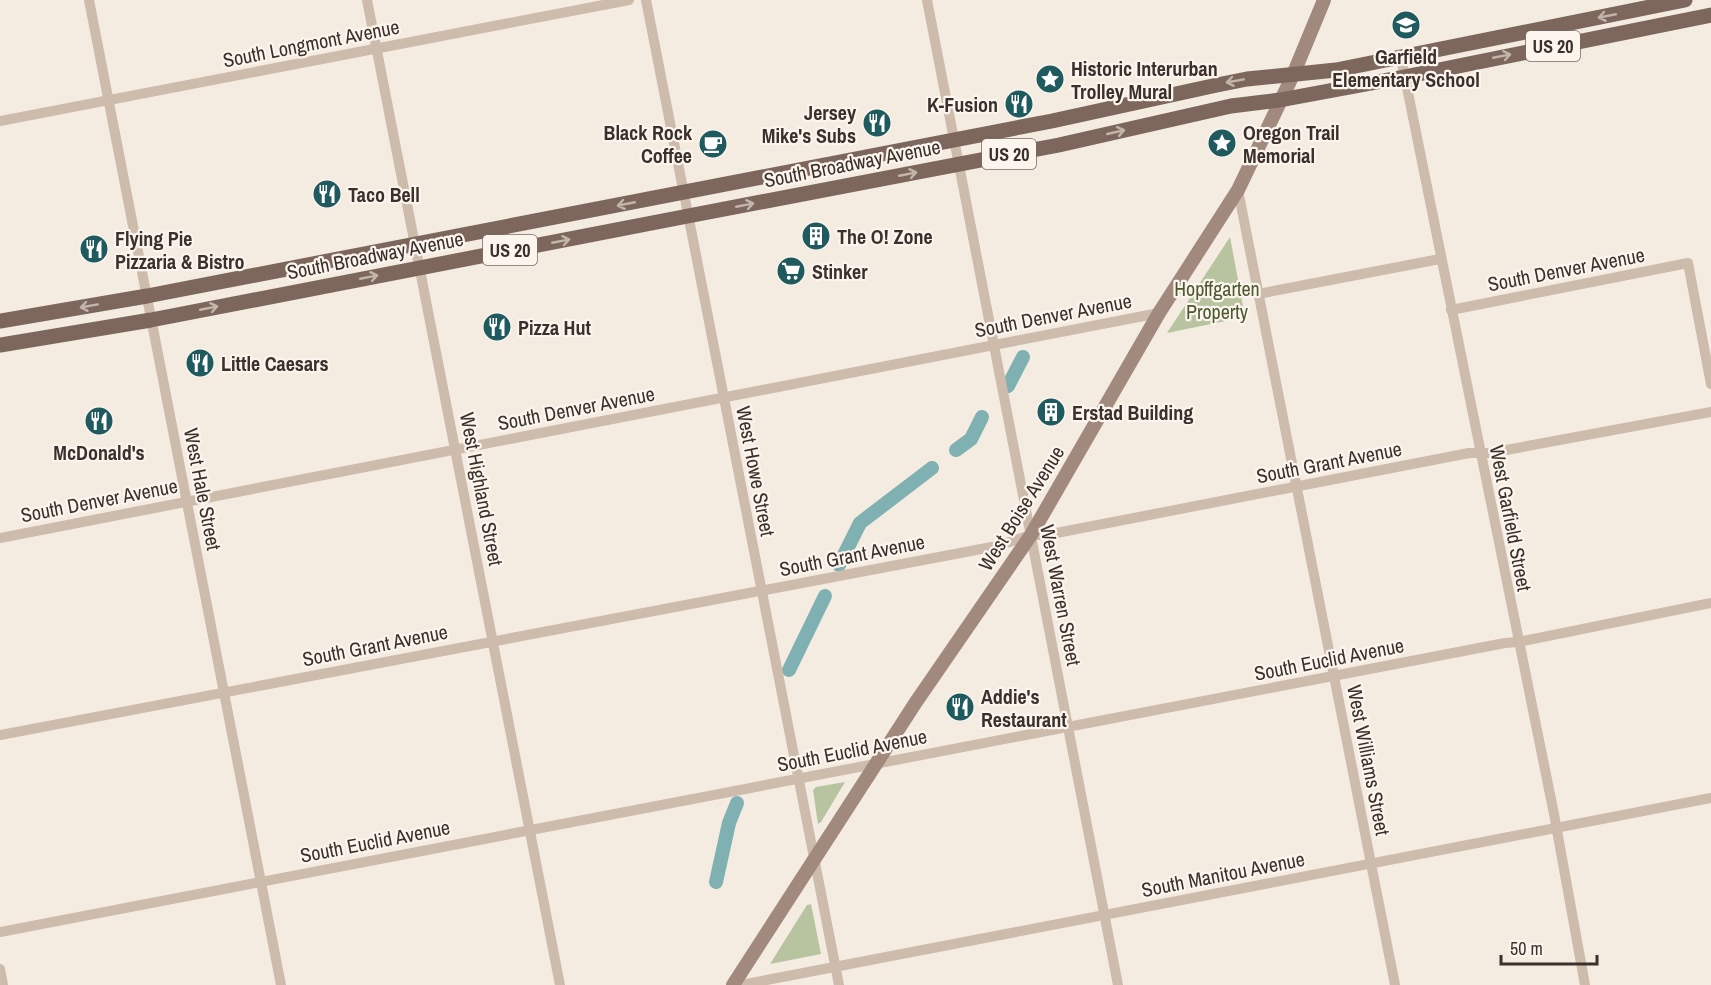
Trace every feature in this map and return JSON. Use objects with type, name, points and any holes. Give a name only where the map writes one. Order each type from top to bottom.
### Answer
[{"type":"main road","name":"South Broadway Avenue","points":[[0,321],[147,296],[1052,122],[1247,79],[1336,70],[1685,0]]},
{"type":"main road","name":"South Broadway Avenue","points":[[0,345],[151,320],[1059,145],[1231,106],[1280,100],[1404,77],[1711,15]]},
{"type":"street","name":"West Hale Street","points":[[89,0],[281,985]]},
{"type":"street","name":"West Highland Street","points":[[367,0],[560,985]]},
{"type":"street","name":"South Longmont Avenue","points":[[0,121],[629,0]]},
{"type":"street","name":"West Howe Street","points":[[646,0],[839,985]]},
{"type":"street","name":"West Warren Street","points":[[927,0],[1118,985]]},
{"type":"street","name":"West Boise Avenue","points":[[734,985],[916,702],[1031,535],[1159,313],[1238,190],[1293,75],[1324,0]]},
{"type":"street","name":"West Garfield Street","points":[[1401,58],[1556,827],[1585,985]]},
{"type":"street","name":"West Williams Street","points":[[1238,190],[1395,985]]},
{"type":"street","points":[[1258,294],[1440,259]]},
{"type":"street","name":"South Denver Avenue","points":[[1452,310],[1688,262],[1711,384]]},
{"type":"street","name":"South Denver Avenue","points":[[0,538],[1159,313]]},
{"type":"street","name":"South Grant Avenue","points":[[0,735],[997,546],[1031,535],[1046,535],[1469,453],[1491,453],[1711,412]]},
{"type":"street","name":"South Euclid Avenue","points":[[0,932],[1518,642],[1711,603]]},
{"type":"street","name":"South Manitou Avenue","points":[[741,985],[1711,798]]},
{"type":"street","points":[[0,969],[3,985]]},
{"type":"green space","name":"Hopffgarten Property","points":[[1230,237],[1245,317],[1167,333]]},
{"type":"green space","points":[[845,782],[818,824],[813,790],[816,787]]},
{"type":"green space","points":[[811,904],[821,954],[770,964],[807,905]]},
{"type":"waterway","points":[[1008,386],[1023,357]]},
{"type":"waterway","points":[[956,450],[971,439],[982,417]]},
{"type":"waterway","points":[[839,565],[860,523],[932,468]]},
{"type":"waterway","points":[[789,670],[825,596]]},
{"type":"waterway","points":[[716,882],[729,823],[737,803]]},
{"type":"place","name":"Garfield Elementary School","points":[[1406,25]]},
{"type":"place","name":"Historic Interurban Trolley Mural","points":[[1050,79]]},
{"type":"place","name":"K-Fusion","points":[[1019,104]]},
{"type":"place","name":"Jersey Mike's Subs","points":[[877,123]]},
{"type":"place","name":"Oregon Trail Memorial","points":[[1222,143]]},
{"type":"place","name":"Black Rock Coffee","points":[[713,144]]},
{"type":"place","name":"Taco Bell","points":[[327,194]]},
{"type":"place","name":"The O! Zone","points":[[816,236]]},
{"type":"place","name":"Flying Pie Pizzaria & Bistro","points":[[94,249]]},
{"type":"place","name":"Stinker","points":[[791,271]]},
{"type":"place","name":"Pizza Hut","points":[[497,327]]},
{"type":"place","name":"Little Caesars","points":[[200,363]]},
{"type":"place","name":"Erstad Building","points":[[1051,412]]},
{"type":"place","name":"McDonald's","points":[[99,421]]},
{"type":"place","name":"Addie's Restaurant","points":[[960,707]]}]
